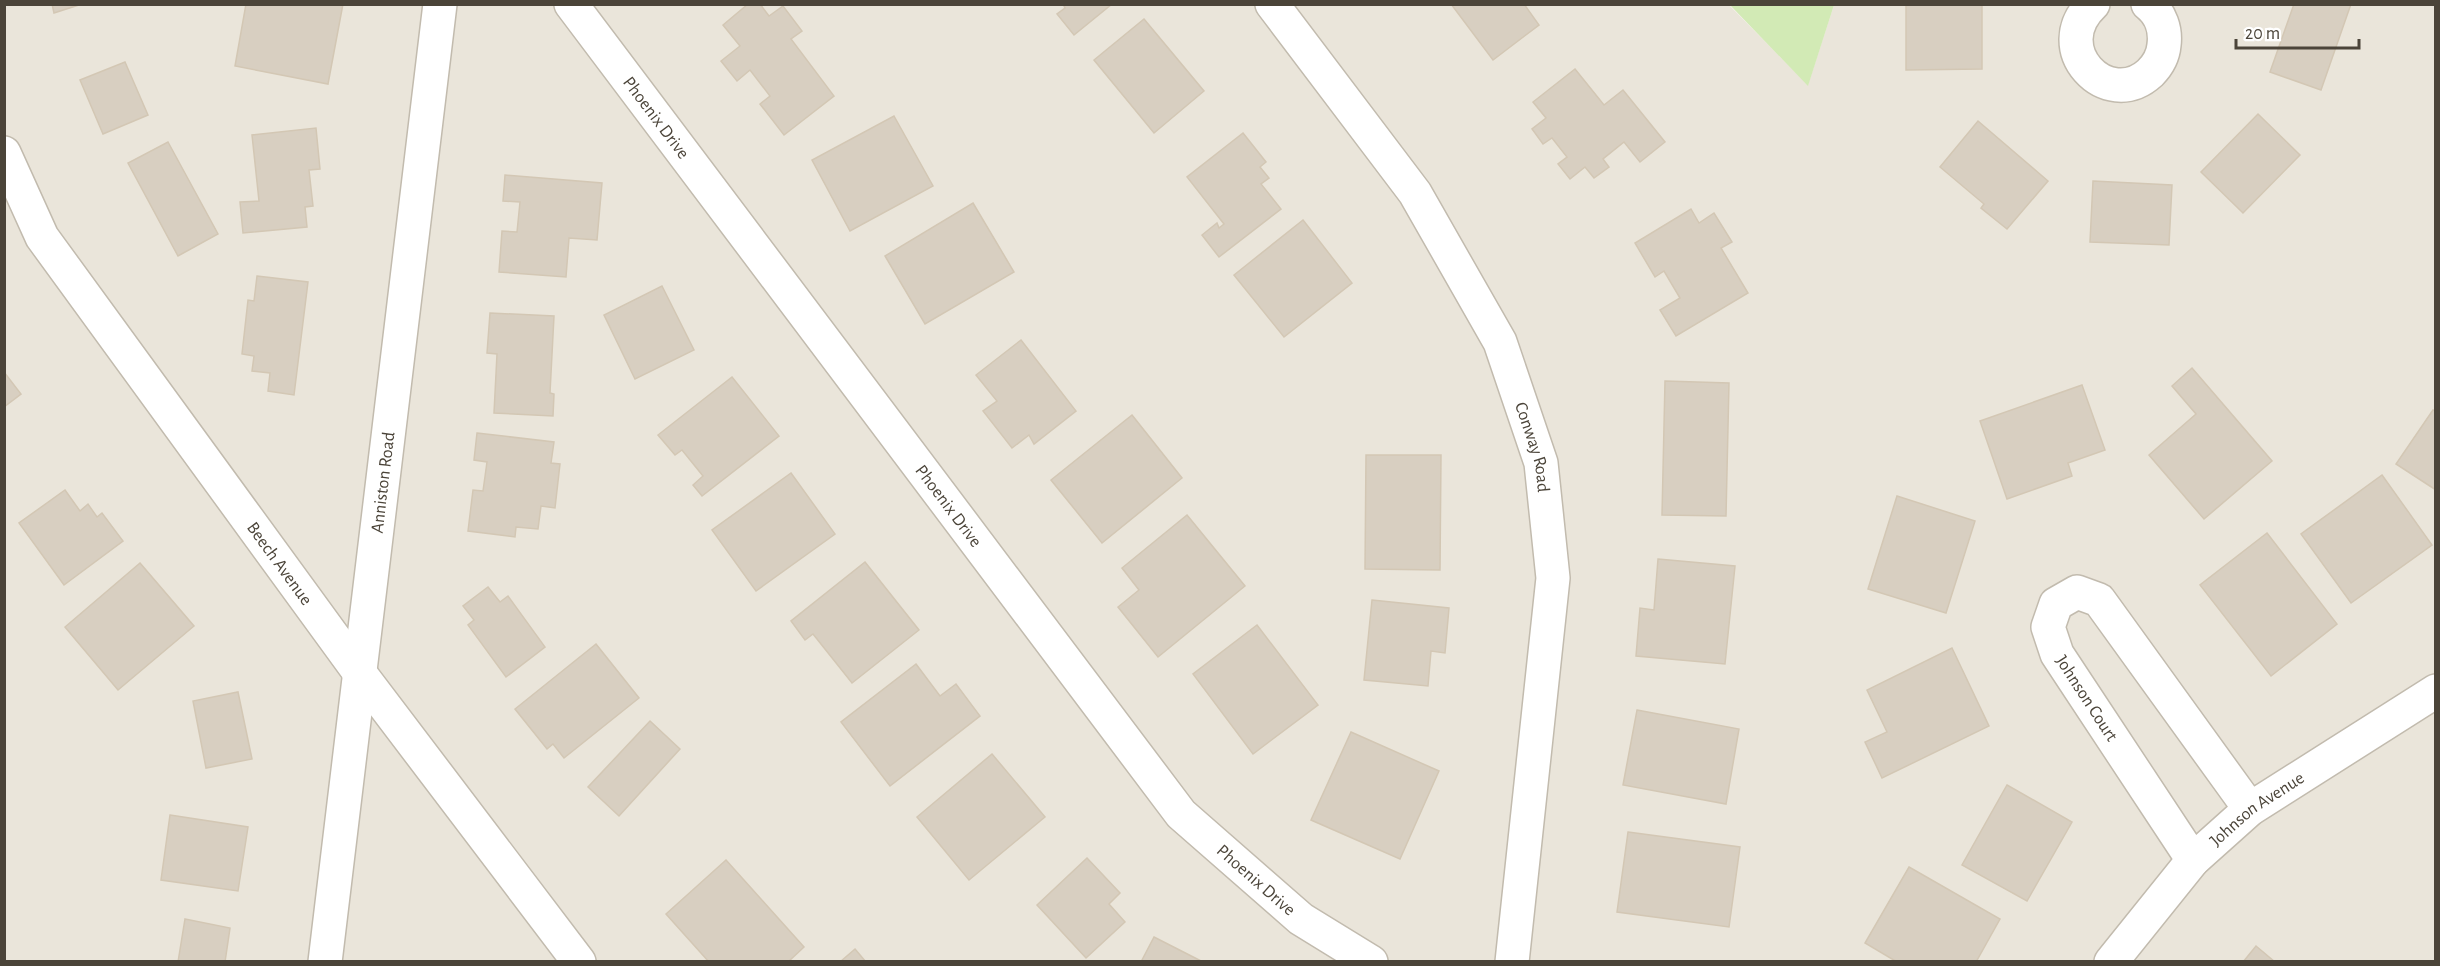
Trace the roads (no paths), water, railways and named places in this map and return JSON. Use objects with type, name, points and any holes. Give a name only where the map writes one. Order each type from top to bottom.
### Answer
[{"type":"street","name":"Anniston Road","points":[[325,962],[440,4]]},
{"type":"street","name":"Phoenix Drive","points":[[571,4],[1181,814],[1301,920],[1371,962]]},
{"type":"street","name":"Conway Road","points":[[1272,4],[1415,193],[1500,342],[1541,463],[1553,578],[1512,962]]},
{"type":"street","points":[[2093,4],[2077,26],[2076,42],[2079,57],[2087,70],[2100,80],[2115,84],[2131,84],[2145,77],[2157,67],[2164,53],[2165,37],[2162,22],[2148,4]]},
{"type":"street","name":"Beech Avenue","points":[[4,153],[15,206],[42,237],[359,672],[579,962]]},
{"type":"street","name":"Johnson Court","points":[[2193,860],[2057,654],[2048,627],[2056,604],[2077,592],[2099,600],[2250,809]]},
{"type":"street","name":"Johnson Avenue","points":[[2111,962],[2193,860],[2250,809],[2436,691]]}]
